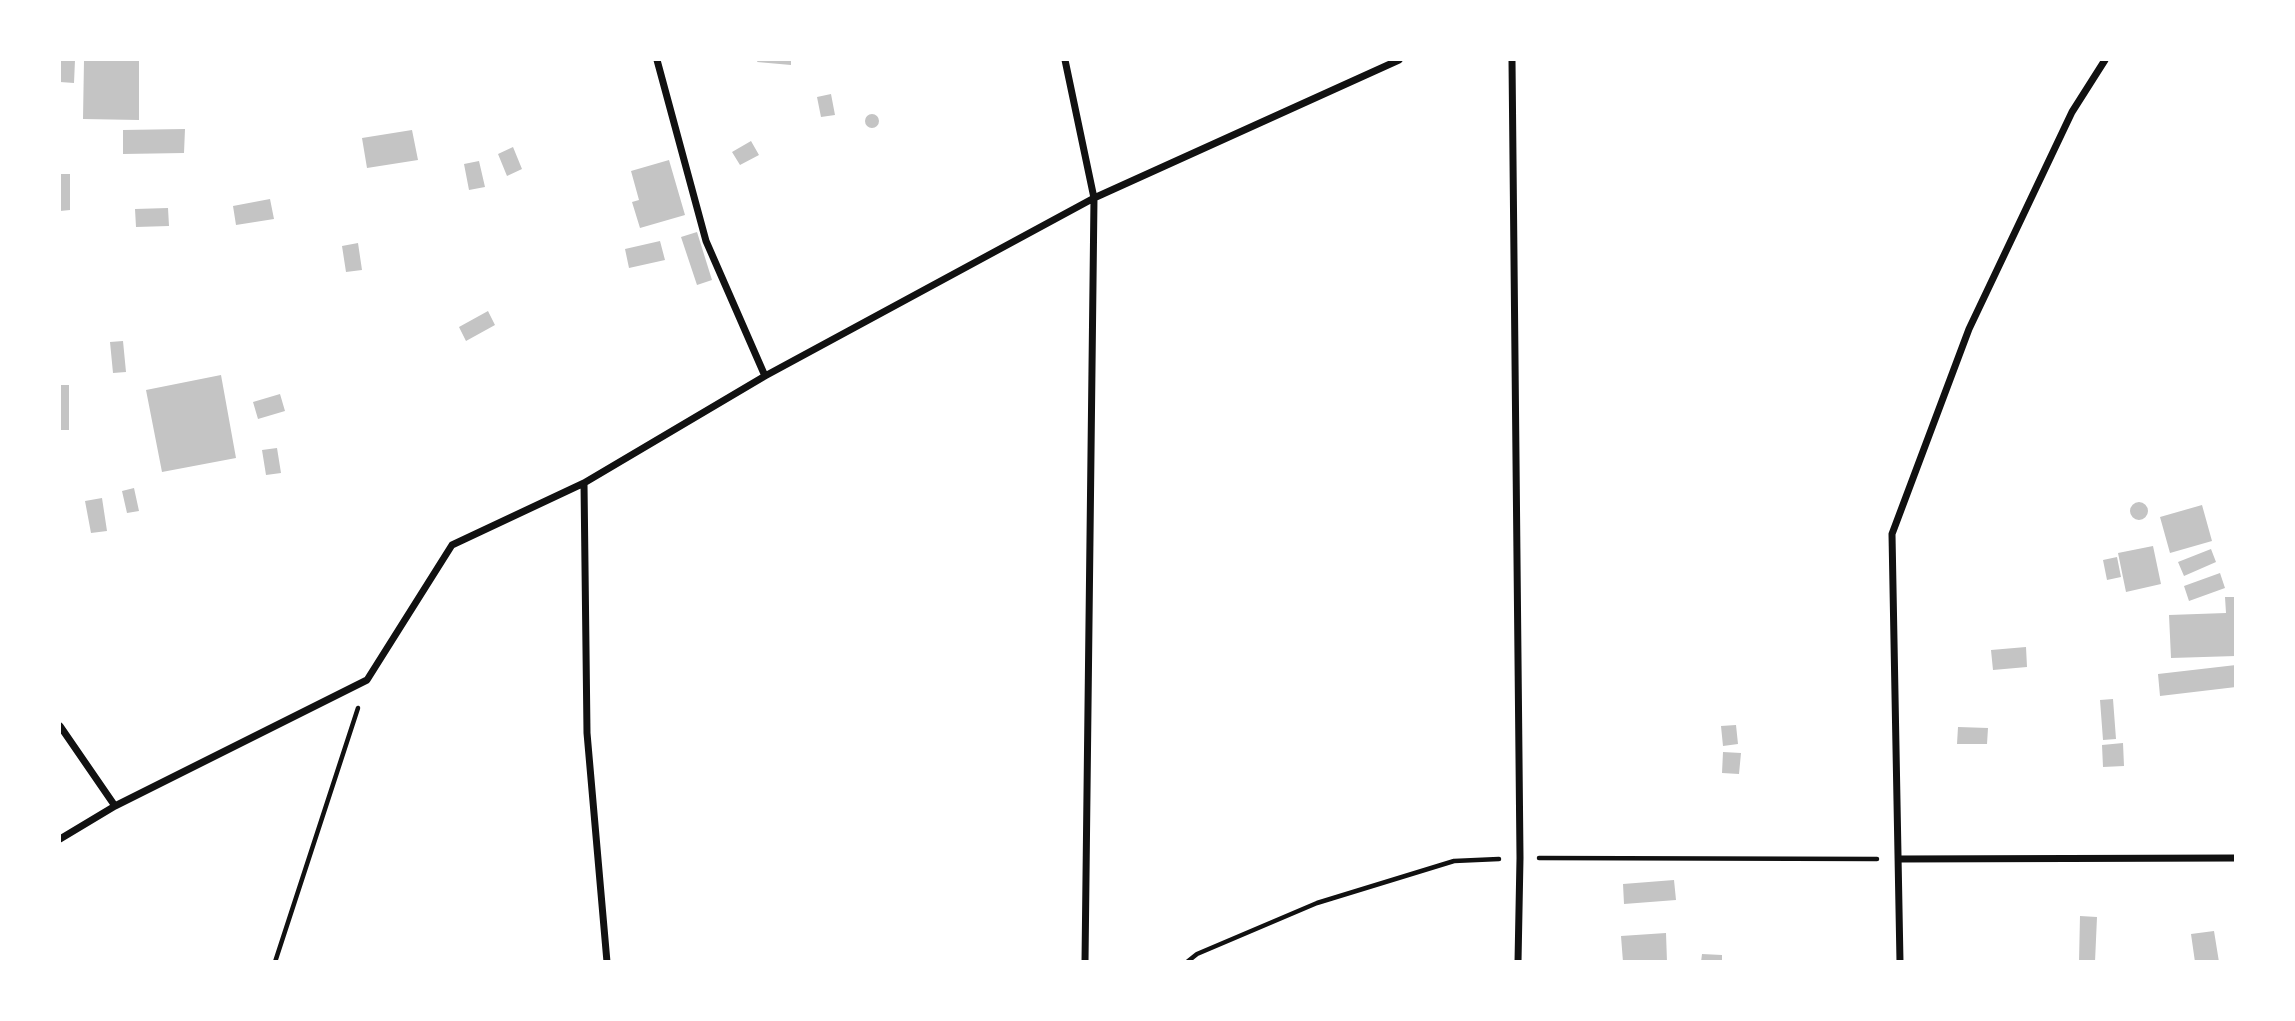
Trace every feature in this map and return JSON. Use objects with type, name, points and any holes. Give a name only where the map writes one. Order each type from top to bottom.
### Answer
[{"type":"street","points":[[657,60],[706,242],[765,376]]},
{"type":"street","points":[[1065,60],[1094,198],[1085,961]]},
{"type":"street","points":[[60,839],[115,806],[367,680],[452,545],[584,483],[765,376],[1094,198],[1399,60]]},
{"type":"street","points":[[1512,60],[1520,858],[1518,961]]},
{"type":"street","points":[[1900,961],[1892,534],[1969,329],[2072,112],[2105,60]]},
{"type":"street","points":[[584,483],[587,733],[607,961]]},
{"type":"street","points":[[60,726],[115,806]]},
{"type":"street","points":[[1899,859],[2235,858]]},
{"type":"path","points":[[275,961],[367,680]]},
{"type":"building","points":[[60,60],[75,60],[74,83],[60,82]]},
{"type":"building","points":[[84,60],[139,60],[139,120],[83,119]]},
{"type":"building","points":[[791,60],[791,65],[757,62]]},
{"type":"building","points":[[831,94],[835,115],[821,117],[817,97]]},
{"type":"building","points":[[869,114],[875,114],[879,121],[875,128],[869,128],[865,124],[865,118]]},
{"type":"building","points":[[185,129],[184,153],[123,154],[123,130]]},
{"type":"building","points":[[412,130],[418,160],[367,168],[362,138]]},
{"type":"building","points":[[751,141],[759,155],[740,165],[732,152]]},
{"type":"building","points":[[513,147],[522,169],[507,176],[498,154]]},
{"type":"building","points":[[669,160],[685,215],[640,228],[632,202],[639,200],[631,171]]},
{"type":"building","points":[[479,161],[485,187],[469,190],[464,164]]},
{"type":"building","points":[[60,174],[70,174],[70,210],[60,211]]},
{"type":"building","points":[[270,199],[274,219],[236,225],[233,206]]},
{"type":"building","points":[[168,208],[169,226],[136,227],[135,209]]},
{"type":"building","points":[[697,232],[712,280],[697,285],[681,237]]},
{"type":"building","points":[[660,241],[665,260],[629,268],[625,249]]},
{"type":"building","points":[[358,243],[362,270],[346,272],[342,246]]},
{"type":"building","points":[[488,311],[495,325],[466,341],[459,327]]},
{"type":"building","points":[[123,341],[126,372],[113,373],[110,342]]},
{"type":"building","points":[[221,375],[236,458],[162,472],[146,390]]},
{"type":"building","points":[[60,385],[69,385],[69,430],[60,430]]},
{"type":"building","points":[[280,394],[285,411],[258,419],[253,402]]},
{"type":"building","points":[[277,448],[281,473],[266,475],[262,450]]},
{"type":"building","points":[[134,488],[139,511],[127,513],[122,491]]},
{"type":"building","points":[[102,498],[107,531],[91,533],[85,501]]},
{"type":"building","points":[[2135,502],[2143,502],[2148,511],[2146,518],[2135,520],[2130,515],[2130,507]]},
{"type":"building","points":[[2202,505],[2212,541],[2170,553],[2160,517]]},
{"type":"building","points":[[2153,546],[2161,584],[2126,592],[2118,553]]},
{"type":"building","points":[[2211,549],[2216,562],[2184,576],[2178,562]]},
{"type":"building","points":[[2117,557],[2121,577],[2107,580],[2103,560]]},
{"type":"building","points":[[2220,573],[2225,588],[2189,601],[2184,586]]},
{"type":"building","points":[[2225,597],[2236,597],[2236,656],[2171,658],[2169,615],[2226,613]]},
{"type":"building","points":[[2026,647],[2027,667],[1993,670],[1991,650]]},
{"type":"building","points":[[2236,665],[2236,687],[2160,696],[2158,674]]},
{"type":"building","points":[[2113,699],[2116,739],[2103,740],[2100,700]]},
{"type":"building","points":[[1736,725],[1738,744],[1723,746],[1721,726]]},
{"type":"building","points":[[1958,727],[1988,728],[1987,744],[1957,744]]},
{"type":"building","points":[[2123,743],[2124,766],[2103,767],[2102,745]]},
{"type":"building","points":[[1723,752],[1741,753],[1739,774],[1722,773]]},
{"type":"building","points":[[1674,880],[1676,900],[1624,904],[1623,884]]},
{"type":"building","points":[[2080,916],[2097,917],[2095,962],[2079,962]]},
{"type":"building","points":[[2214,931],[2219,962],[2195,962],[2191,934]]},
{"type":"building","points":[[1666,933],[1667,962],[1623,962],[1621,936]]},
{"type":"building","points":[[1702,954],[1722,955],[1722,962],[1701,962]]}]
